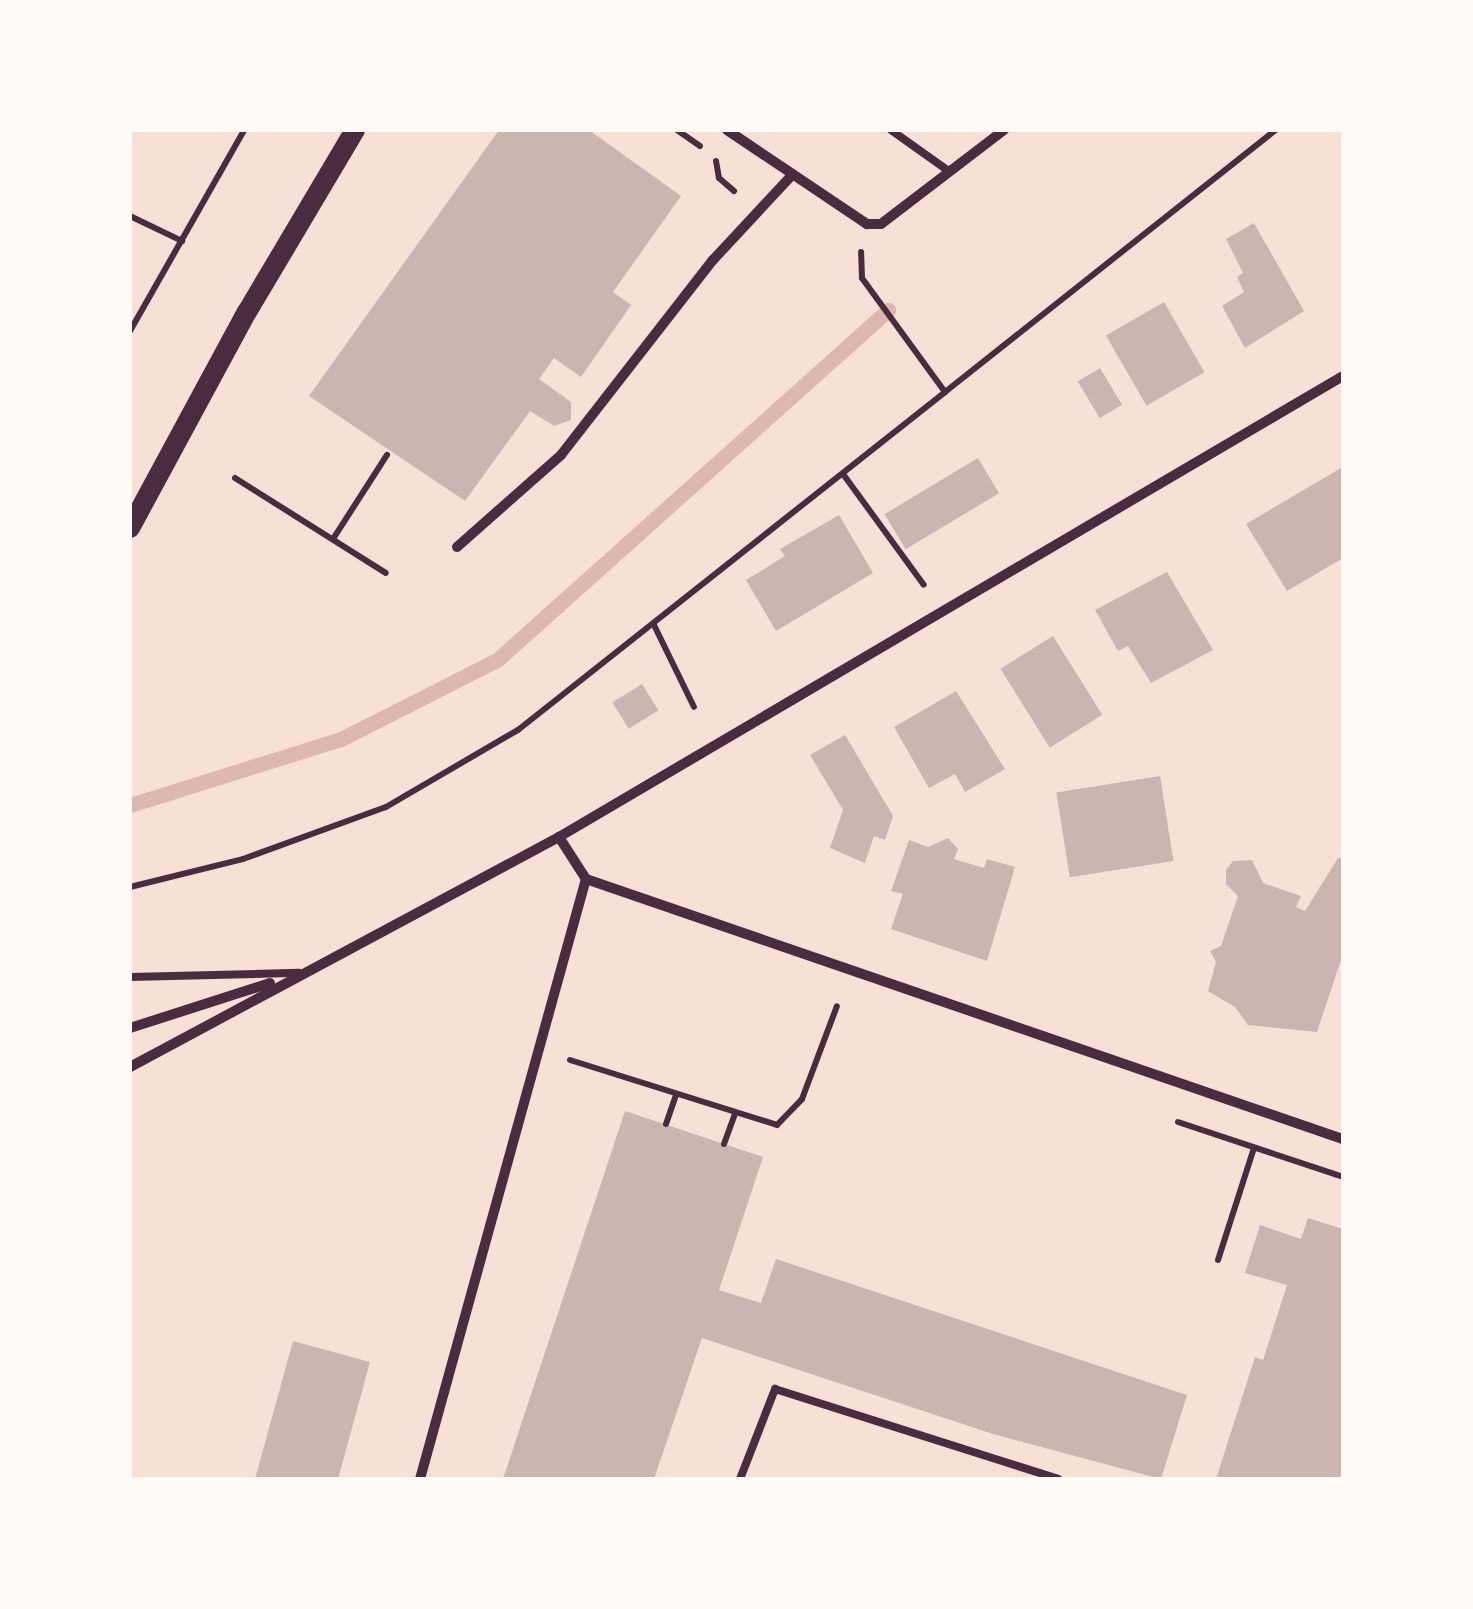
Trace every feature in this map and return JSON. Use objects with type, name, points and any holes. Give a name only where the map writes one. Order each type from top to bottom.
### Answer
[{"type":"main road","points":[[130,528],[246,312],[355,130]]},
{"type":"street","points":[[732,131],[867,224],[881,224],[1004,130]]},
{"type":"street","points":[[457,547],[560,454],[712,260],[793,174]]},
{"type":"street","points":[[130,1067],[559,837],[1343,376]]},
{"type":"street","points":[[559,837],[586,878],[1343,1140]]},
{"type":"street","points":[[420,1479],[586,878]]},
{"type":"street","points":[[130,1028],[299,973]]},
{"type":"lane","points":[[891,130],[950,172]]},
{"type":"lane","points":[[130,977],[299,973]]},
{"type":"lane","points":[[740,1479],[774,1388],[1058,1479]]},
{"type":"path","points":[[130,331],[244,130]]},
{"type":"path","points":[[676,130],[716,158],[719,178],[757,212]]},
{"type":"path","points":[[130,888],[243,859],[386,808],[518,730],[1276,130]]},
{"type":"path","points":[[130,216],[182,241]]},
{"type":"path","points":[[867,224],[860,256],[862,278],[945,392]]},
{"type":"path","points":[[333,540],[387,455]]},
{"type":"path","points":[[843,474],[925,586]]},
{"type":"path","points":[[235,478],[386,573]]},
{"type":"path","points":[[654,625],[694,707]]},
{"type":"path","points":[[570,1060],[777,1126],[802,1099],[837,1006]]},
{"type":"path","points":[[666,1124],[676,1095]]},
{"type":"path","points":[[724,1144],[735,1114]]},
{"type":"path","points":[[1178,1122],[1343,1177]]},
{"type":"path","points":[[1218,1260],[1254,1148]]},
{"type":"building","points":[[499,130],[589,130],[681,196],[613,292],[631,305],[581,377],[554,358],[539,379],[571,402],[571,420],[554,426],[530,411],[465,501],[309,396]]},
{"type":"building","points":[[1254,223],[1304,311],[1245,348],[1222,306],[1244,292],[1237,277],[1243,273],[1226,239]]},
{"type":"building","points":[[1164,302],[1204,372],[1146,406],[1106,336]]},
{"type":"building","points":[[1100,368],[1122,405],[1100,418],[1078,381]]},
{"type":"building","points":[[978,458],[999,493],[906,549],[885,514]]},
{"type":"building","points":[[1341,468],[1343,558],[1287,591],[1246,524]]},
{"type":"building","points":[[839,515],[873,573],[776,631],[746,580],[785,556],[780,549]]},
{"type":"building","points":[[1167,572],[1213,650],[1151,683],[1128,646],[1118,651],[1095,610]]},
{"type":"building","points":[[1053,636],[1102,715],[1050,748],[1000,669]]},
{"type":"building","points":[[642,684],[658,710],[629,729],[612,703]]},
{"type":"building","points":[[956,691],[1005,769],[965,792],[955,774],[929,788],[894,727]]},
{"type":"building","points":[[845,735],[893,816],[885,840],[874,836],[865,863],[830,848],[843,810],[810,755]]},
{"type":"building","points":[[1160,776],[1173,861],[1070,877],[1056,792]]},
{"type":"building","points":[[948,838],[958,849],[954,859],[984,868],[987,859],[1015,867],[987,961],[891,929],[903,894],[891,891],[909,840],[928,847]]},
{"type":"building","points":[[1338,858],[1343,859],[1343,954],[1317,1032],[1248,1025],[1235,1007],[1208,991],[1216,962],[1210,951],[1221,946],[1238,896],[1226,884],[1226,870],[1233,861],[1252,860],[1263,883],[1301,896],[1296,907],[1305,911]]},
{"type":"building","points":[[625,1111],[763,1157],[719,1290],[761,1303],[776,1259],[1187,1395],[1161,1479],[993,1434],[702,1338],[654,1479],[503,1479]]},
{"type":"building","points":[[1308,1218],[1343,1229],[1343,1479],[1216,1479],[1255,1357],[1263,1360],[1287,1285],[1245,1273],[1260,1225],[1301,1239]]},
{"type":"building","points":[[293,1341],[370,1362],[338,1479],[255,1479]]},
{"type":"waterway","points":[[130,805],[341,739],[497,660],[888,310]]}]
